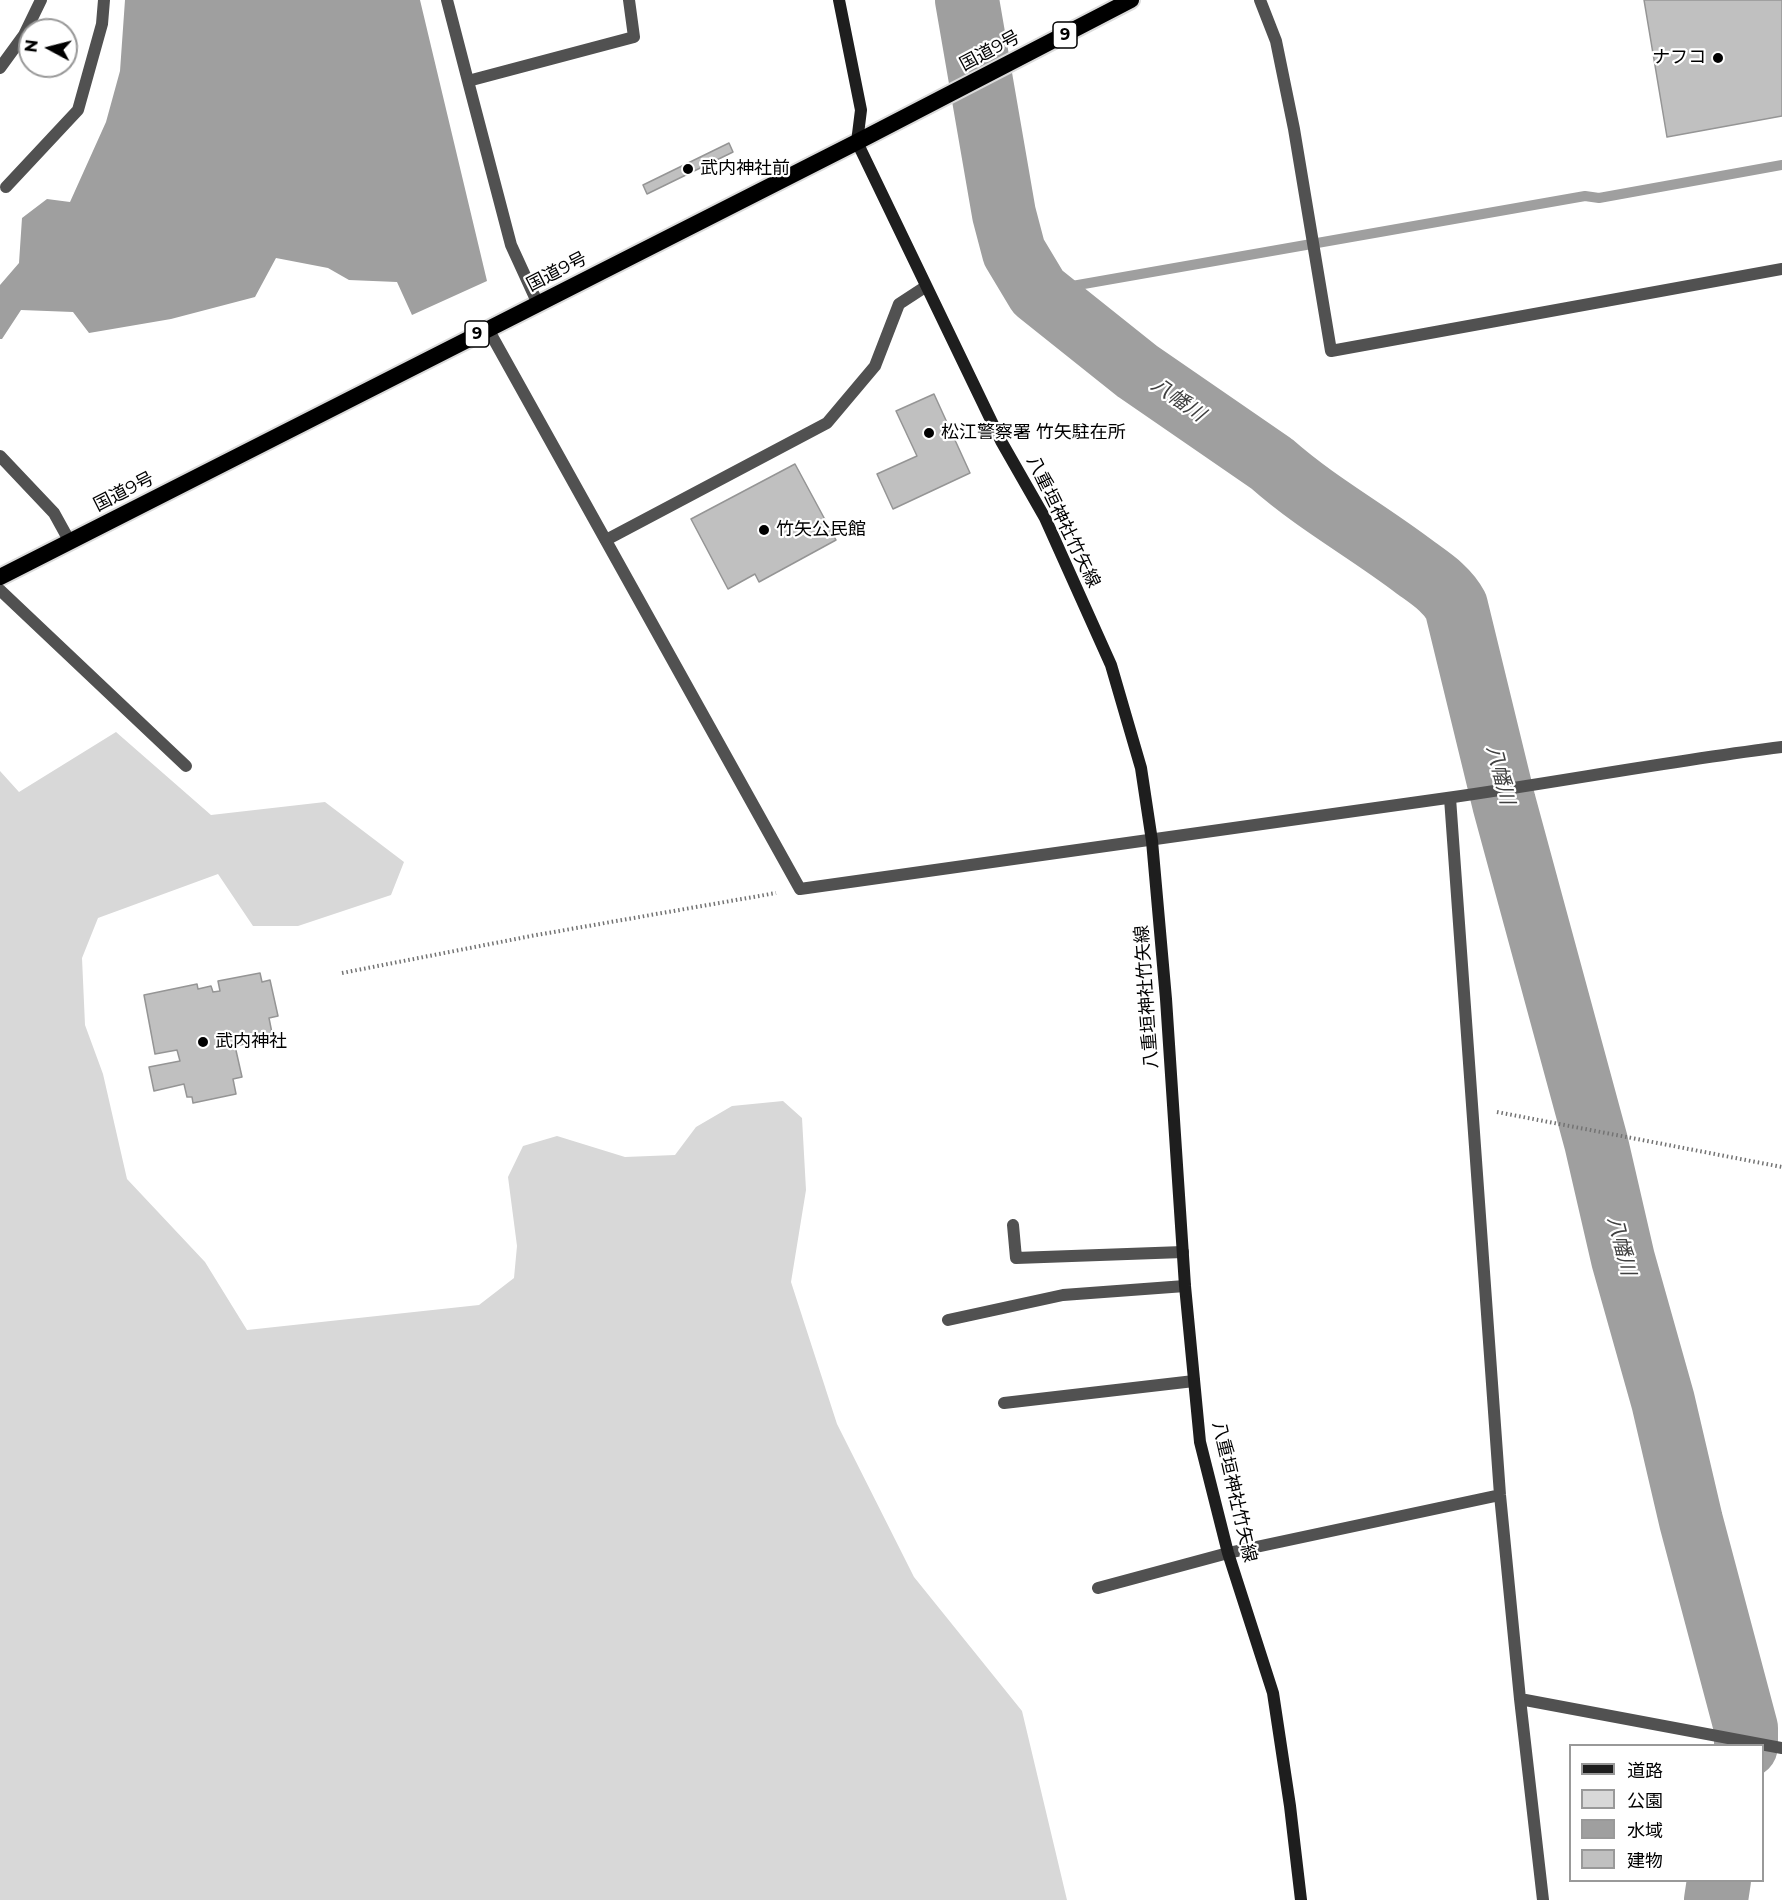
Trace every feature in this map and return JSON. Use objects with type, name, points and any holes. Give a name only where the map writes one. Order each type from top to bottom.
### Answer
[{"type":"highway","name":"国道9号","points":[[0,577],[857,142],[1131,0]]},
{"type":"main road","points":[[838,0],[861,110],[857,142]]},
{"type":"main road","name":"八重垣神社竹矢線","points":[[857,142],[1001,441],[1045,519],[1111,665],[1141,768],[1152,841],[1167,1010],[1185,1286],[1200,1442],[1228,1553],[1273,1693],[1301,1900]]},
{"type":"street","points":[[0,68],[24,35],[41,0]]},
{"type":"street","points":[[6,187],[78,110],[102,24],[104,0]]},
{"type":"street","points":[[447,0],[511,245],[538,303]]},
{"type":"street","points":[[468,81],[634,37],[629,0]]},
{"type":"street","points":[[1260,0],[1276,41],[1331,351],[1782,268]]},
{"type":"street","points":[[606,540],[827,423],[874,366],[899,304],[925,287]]},
{"type":"street","points":[[488,328],[800,889],[1450,798],[1704,757],[1782,747]]},
{"type":"street","points":[[0,456],[54,513],[70,542]]},
{"type":"street","points":[[0,590],[186,766]]},
{"type":"street","points":[[1450,798],[1500,1495],[1543,1900]]},
{"type":"street","points":[[1013,1225],[1016,1258],[1183,1252]]},
{"type":"street","points":[[948,1320],[1063,1295],[1185,1286]]},
{"type":"street","points":[[1004,1403],[1194,1381]]},
{"type":"street","points":[[1098,1588],[1228,1553],[1500,1495]]},
{"type":"street","points":[[1520,1699],[1761,1744]]},
{"type":"street","points":[[1764,1745],[1782,1748]]},
{"type":"path","points":[[342,973],[531,936],[800,889]]},
{"type":"path","points":[[1472,1107],[1782,1167]]},
{"type":"green space","points":[[116,732],[211,815],[325,802],[404,862],[391,895],[298,926],[253,926],[218,874],[98,918],[82,958],[85,1025],[103,1074],[127,1179],[205,1262],[247,1330],[479,1305],[514,1278],[517,1246],[508,1177],[523,1146],[557,1136],[625,1157],[675,1155],[696,1127],[732,1106],[783,1101],[802,1118],[806,1190],[791,1282],[837,1424],[914,1577],[1022,1711],[1067,1900],[0,1900],[0,771],[19,792]]},
{"type":"water","points":[[125,0],[420,0],[487,281],[412,315],[397,282],[349,280],[328,268],[276,258],[255,297],[171,319],[89,333],[73,312],[21,310],[0,339],[0,285],[19,263],[22,218],[47,199],[70,202],[106,122],[120,71]]},
{"type":"water","points":[[950,0],[976,0],[982,35],[959,49]]},
{"type":"building","name":"ナフコ","points":[[1644,0],[1782,0],[1782,116],[1667,137]]},
{"type":"building","name":"武内神社前","points":[[729,143],[733,152],[647,194],[643,185]]},
{"type":"building","name":"松江警察署 竹矢駐在所","points":[[934,394],[970,473],[893,509],[877,474],[917,456],[896,411]]},
{"type":"building","name":"竹矢公民館","points":[[795,464],[836,540],[759,582],[755,574],[728,589],[691,519]]},
{"type":"building","name":"武内神社","points":[[260,973],[262,982],[270,980],[278,1016],[269,1018],[273,1038],[235,1046],[242,1077],[233,1079],[236,1094],[193,1103],[192,1097],[187,1097],[184,1084],[154,1091],[149,1067],[180,1061],[177,1050],[155,1054],[144,995],[197,984],[198,989],[211,986],[213,992],[220,991],[218,981]]},
{"type":"waterway","name":"八幡川","points":[[967,0],[1004,214],[1014,252],[1038,292],[1137,371],[1272,464],[1306,492],[1427,576],[1443,589],[1456,606],[1504,803],[1596,1142],[1623,1259],[1663,1401],[1691,1521],[1746,1728],[1746,1744]]},
{"type":"waterway","points":[[1038,292],[1585,196],[1599,198],[1782,165]]},
{"type":"waterway","name":"八幡川","points":[[1716,1900],[1719,1882]]},
{"type":"place","name":"ナフコ","points":[[1718,58]]},
{"type":"place","name":"武内神社前","points":[[688,169]]},
{"type":"place","name":"松江警察署 竹矢駐在所","points":[[929,433]]},
{"type":"place","name":"竹矢公民館","points":[[764,530]]},
{"type":"place","name":"武内神社","points":[[203,1042]]}]
